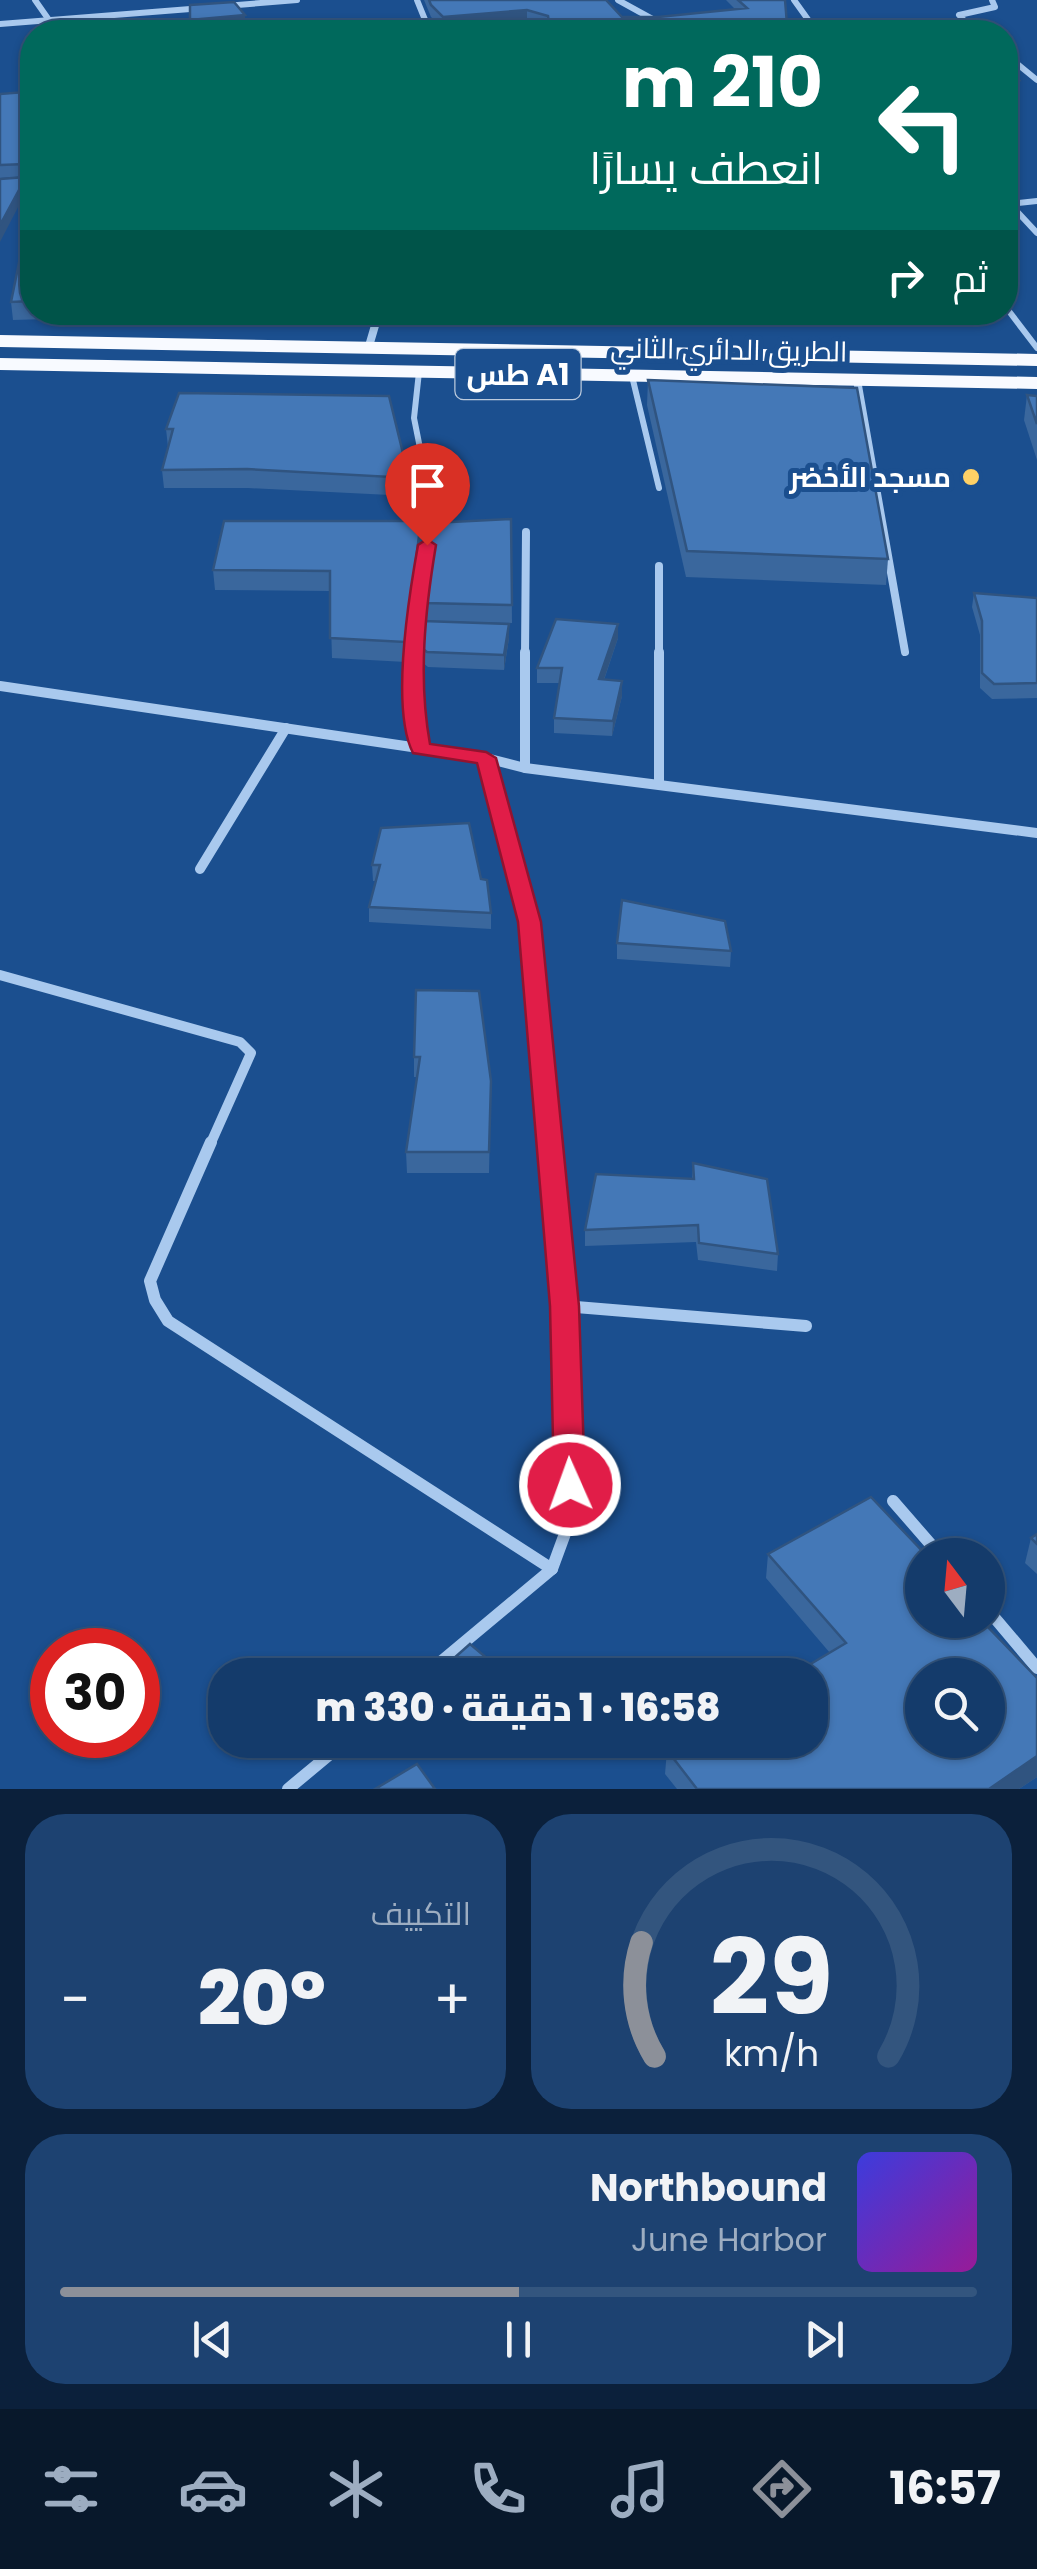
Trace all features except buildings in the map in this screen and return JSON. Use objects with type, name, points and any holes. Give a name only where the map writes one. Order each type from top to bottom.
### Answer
[{"type":"highway","name":"الطريق الدائري الثاني","points":[[0,341],[1037,360]]},
{"type":"highway","name":"الطريق الدائري الثاني","points":[[0,364],[1037,383]]},
{"type":"street","points":[[35,0],[49,20],[204,8]]},
{"type":"street","points":[[223,6],[297,0]]},
{"type":"street","points":[[618,0],[653,20]]},
{"type":"street","points":[[964,20],[959,15],[995,7],[992,0]]},
{"type":"street","points":[[1018,215],[1037,233]]},
{"type":"street","points":[[368,346],[375,325]]},
{"type":"street","points":[[857,380],[905,652]]},
{"type":"street","points":[[525,768],[526,532]]},
{"type":"street","points":[[420,748],[413,703],[416,628],[427,545]]},
{"type":"street","points":[[659,566],[659,782]]},
{"type":"street","points":[[416,628],[434,628]]},
{"type":"street","points":[[508,630],[526,630]]},
{"type":"street","points":[[0,687],[486,758],[525,768],[1037,832]]},
{"type":"street","points":[[200,870],[286,728]]},
{"type":"street","points":[[445,1658],[552,1569],[570,1520],[564,1306],[529,922],[486,758]]},
{"type":"street","points":[[0,974],[221,1036],[240,1042],[251,1053],[150,1281],[155,1300],[168,1320],[552,1569]]},
{"type":"street","points":[[564,1306],[806,1326]]},
{"type":"street","points":[[893,1501],[925,1538]]},
{"type":"street","points":[[1005,1630],[1037,1668]]},
{"type":"street","points":[[288,1789],[325,1758]]},
{"type":"lane","points":[[1018,323],[1037,348]]},
{"type":"lane","points":[[419,372],[414,418],[421,453]]},
{"type":"lane","points":[[632,376],[659,488]]},
{"type":"place","name":"مسجد الأخضر","points":[[971,477]]},
{"type":"route","points":[[427,545],[418,599],[413,703],[420,748],[486,758],[529,922],[564,1306],[570,1485]]}]
